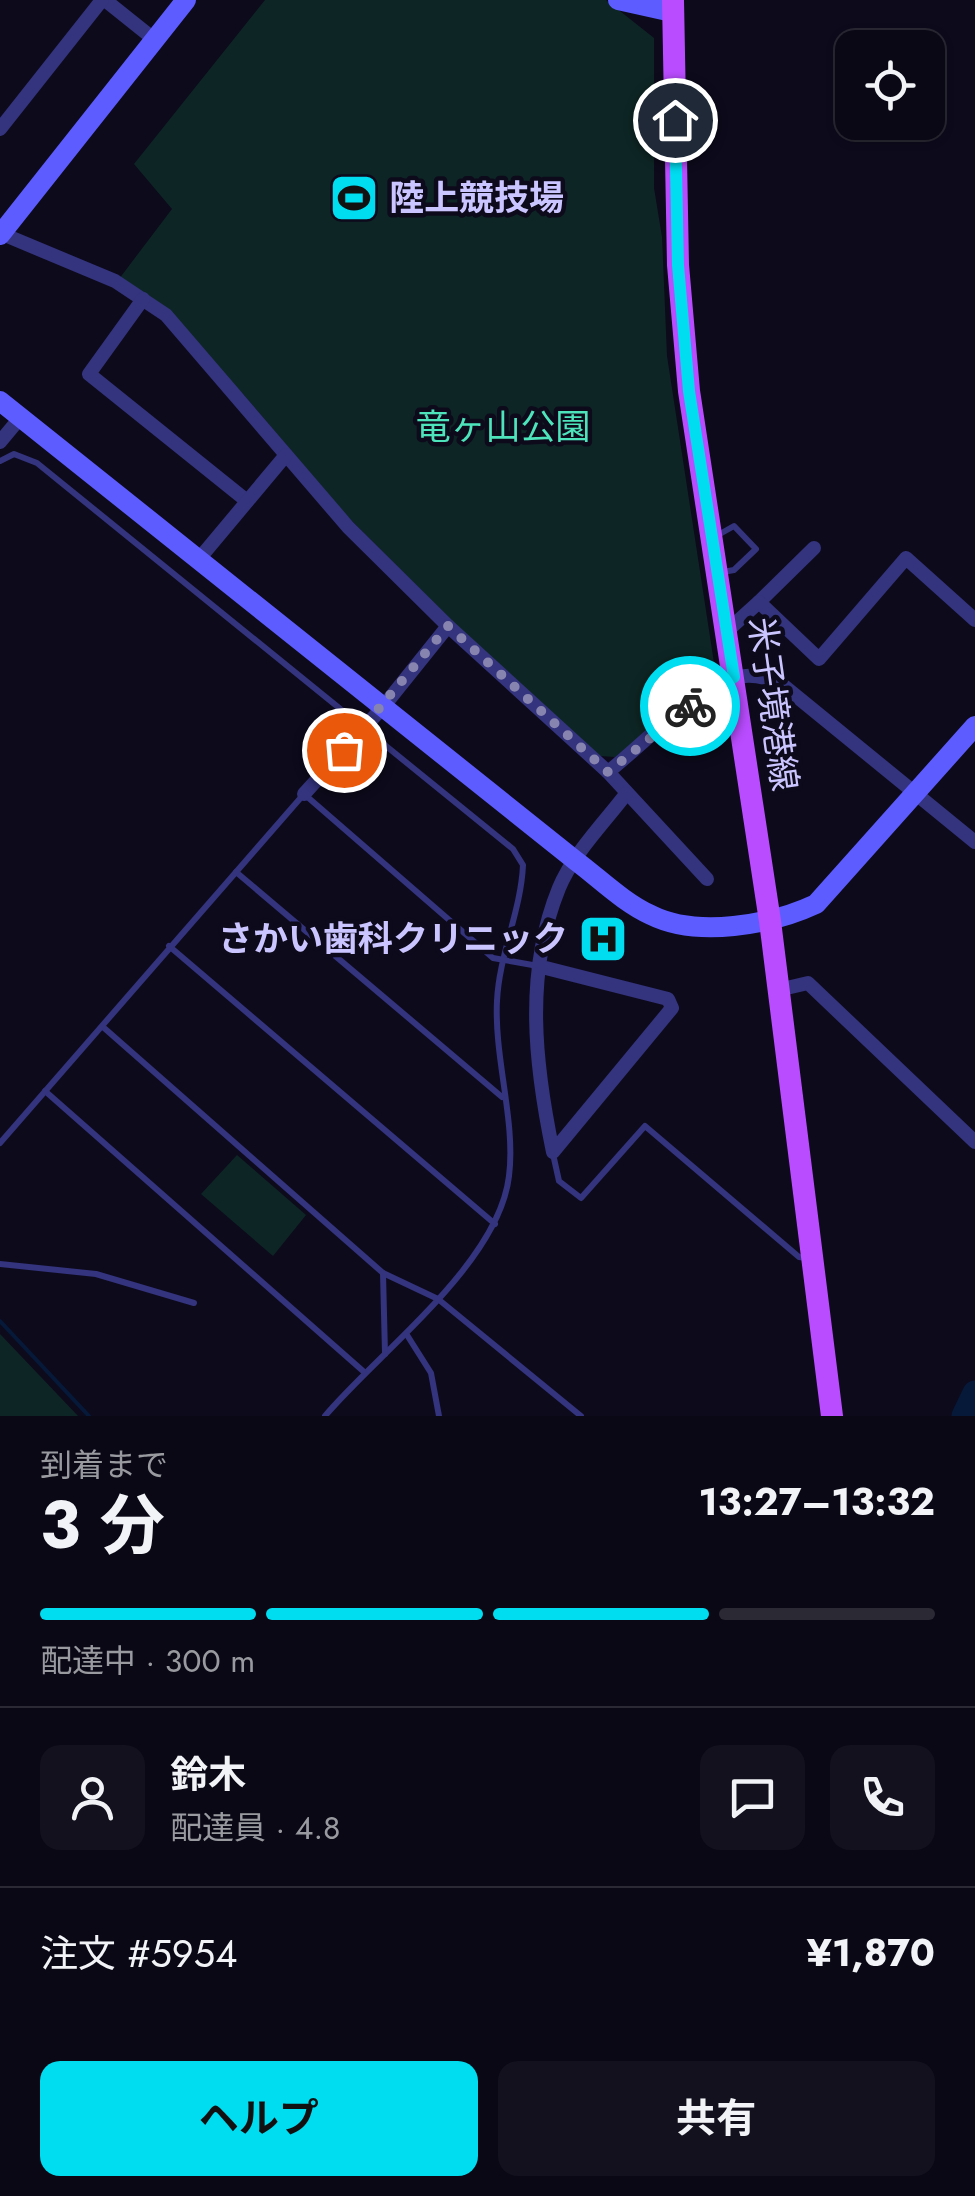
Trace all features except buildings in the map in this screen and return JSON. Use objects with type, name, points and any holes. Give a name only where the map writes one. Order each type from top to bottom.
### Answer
[{"type":"main road","name":"米子境港線","points":[[673,6],[678,265],[689,391],[770,921],[832,1416]]},
{"type":"street","points":[[0,129],[103,0],[154,40]]},
{"type":"street","points":[[186,0],[0,234],[115,281],[166,315],[348,527],[448,626],[608,772],[707,880]]},
{"type":"street","points":[[618,0],[673,6]]},
{"type":"street","points":[[143,299],[89,374],[247,501]]},
{"type":"street","points":[[0,401],[576,861],[651,916],[693,925],[770,921],[816,904],[975,726]]},
{"type":"street","points":[[0,442],[20,418]]},
{"type":"street","points":[[199,559],[286,456]]},
{"type":"street","points":[[727,631],[814,548]]},
{"type":"street","points":[[759,602],[820,659],[906,558],[975,620]]},
{"type":"street","points":[[304,794],[383,707],[448,626]]},
{"type":"street","points":[[608,772],[712,688],[734,677],[757,675],[780,682],[975,842]]},
{"type":"street","points":[[553,1152],[539,1086],[534,1034],[538,966],[560,886],[626,794]]},
{"type":"street","points":[[538,966],[668,999],[672,1008],[553,1152]]},
{"type":"street","points":[[778,990],[808,983],[975,1142]]},
{"type":"lane","points":[[0,461],[14,454],[37,463],[513,848],[523,865],[522,887],[497,1000],[502,1098],[510,1136],[509,1179],[495,1224],[438,1299],[407,1334],[363,1371],[325,1416]]},
{"type":"lane","points":[[712,535],[726,534],[734,526],[756,549],[734,570],[718,573]]},
{"type":"lane","points":[[0,1143],[304,794],[493,958],[538,966]]},
{"type":"lane","points":[[236,872],[502,1098]]},
{"type":"lane","points":[[169,946],[495,1224]]},
{"type":"lane","points":[[104,1026],[383,1273],[438,1299],[581,1416]]},
{"type":"lane","points":[[45,1091],[363,1371]]},
{"type":"lane","points":[[553,1152],[559,1181],[581,1198],[644,1126],[798,1257],[811,1258]]},
{"type":"lane","points":[[0,1264],[96,1274],[194,1303]]},
{"type":"lane","points":[[383,1273],[385,1354]]},
{"type":"lane","points":[[407,1334],[431,1373],[439,1416]]},
{"type":"green space","name":"竜ヶ山公園","points":[[265,0],[606,0],[654,38],[654,188],[662,237],[667,356],[716,676],[615,757],[600,756],[454,623],[344,513],[244,395],[119,279],[172,209],[134,164]]},
{"type":"green space","points":[[237,1155],[306,1215],[273,1256],[201,1194]]},
{"type":"green space","points":[[0,1334],[78,1416],[0,1416]]},
{"type":"waterway","points":[[0,1321],[89,1416]]},
{"type":"waterway","points":[[964,1416],[975,1393]]},
{"type":"way so far","points":[[344,750],[448,626],[608,772],[690,706]]},
{"type":"place","name":"陸上競技場","points":[[354,198]]},
{"type":"place","name":"さかい歯科クリニック","points":[[603,939]]},
{"type":"route","points":[[675,120],[678,265],[689,391],[734,677],[690,706]]}]
